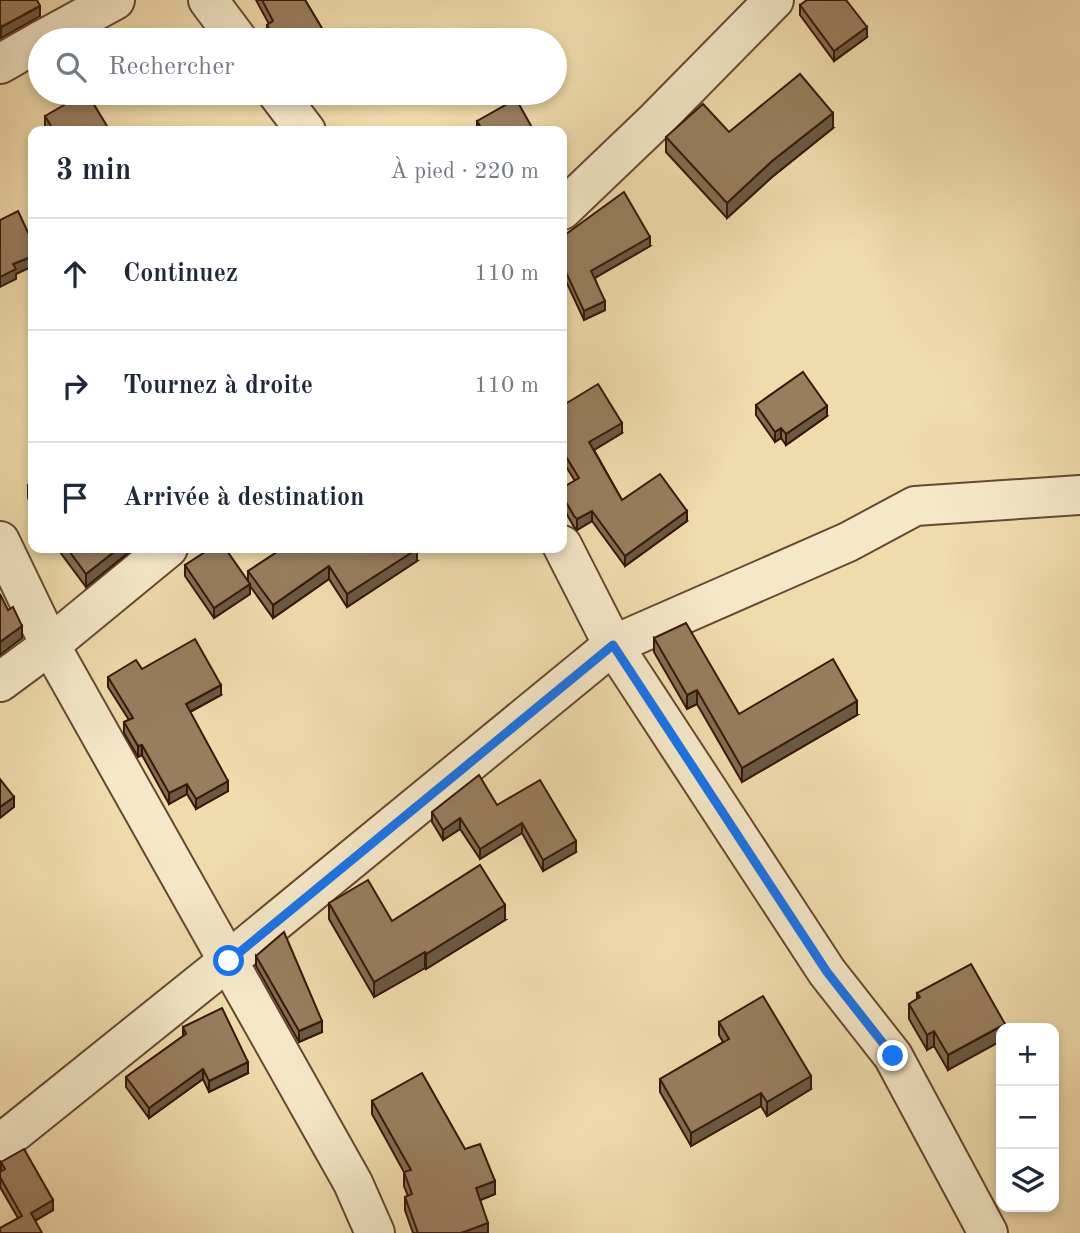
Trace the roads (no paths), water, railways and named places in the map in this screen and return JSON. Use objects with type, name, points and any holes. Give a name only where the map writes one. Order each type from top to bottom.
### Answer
[{"type":"street","points":[[64,28],[115,0]]},
{"type":"street","points":[[208,0],[229,28]]},
{"type":"street","points":[[567,205],[653,123],[774,0]]},
{"type":"street","points":[[0,64],[28,48]]},
{"type":"street","points":[[286,105],[302,126]]},
{"type":"street","points":[[0,1144],[229,961],[613,645],[848,542],[915,506],[1080,495]]},
{"type":"street","points":[[0,541],[50,645],[353,1183],[376,1233]]},
{"type":"street","points":[[0,681],[50,645],[162,553]]},
{"type":"street","points":[[566,553],[613,645],[827,972],[893,1056],[988,1233]]}]
